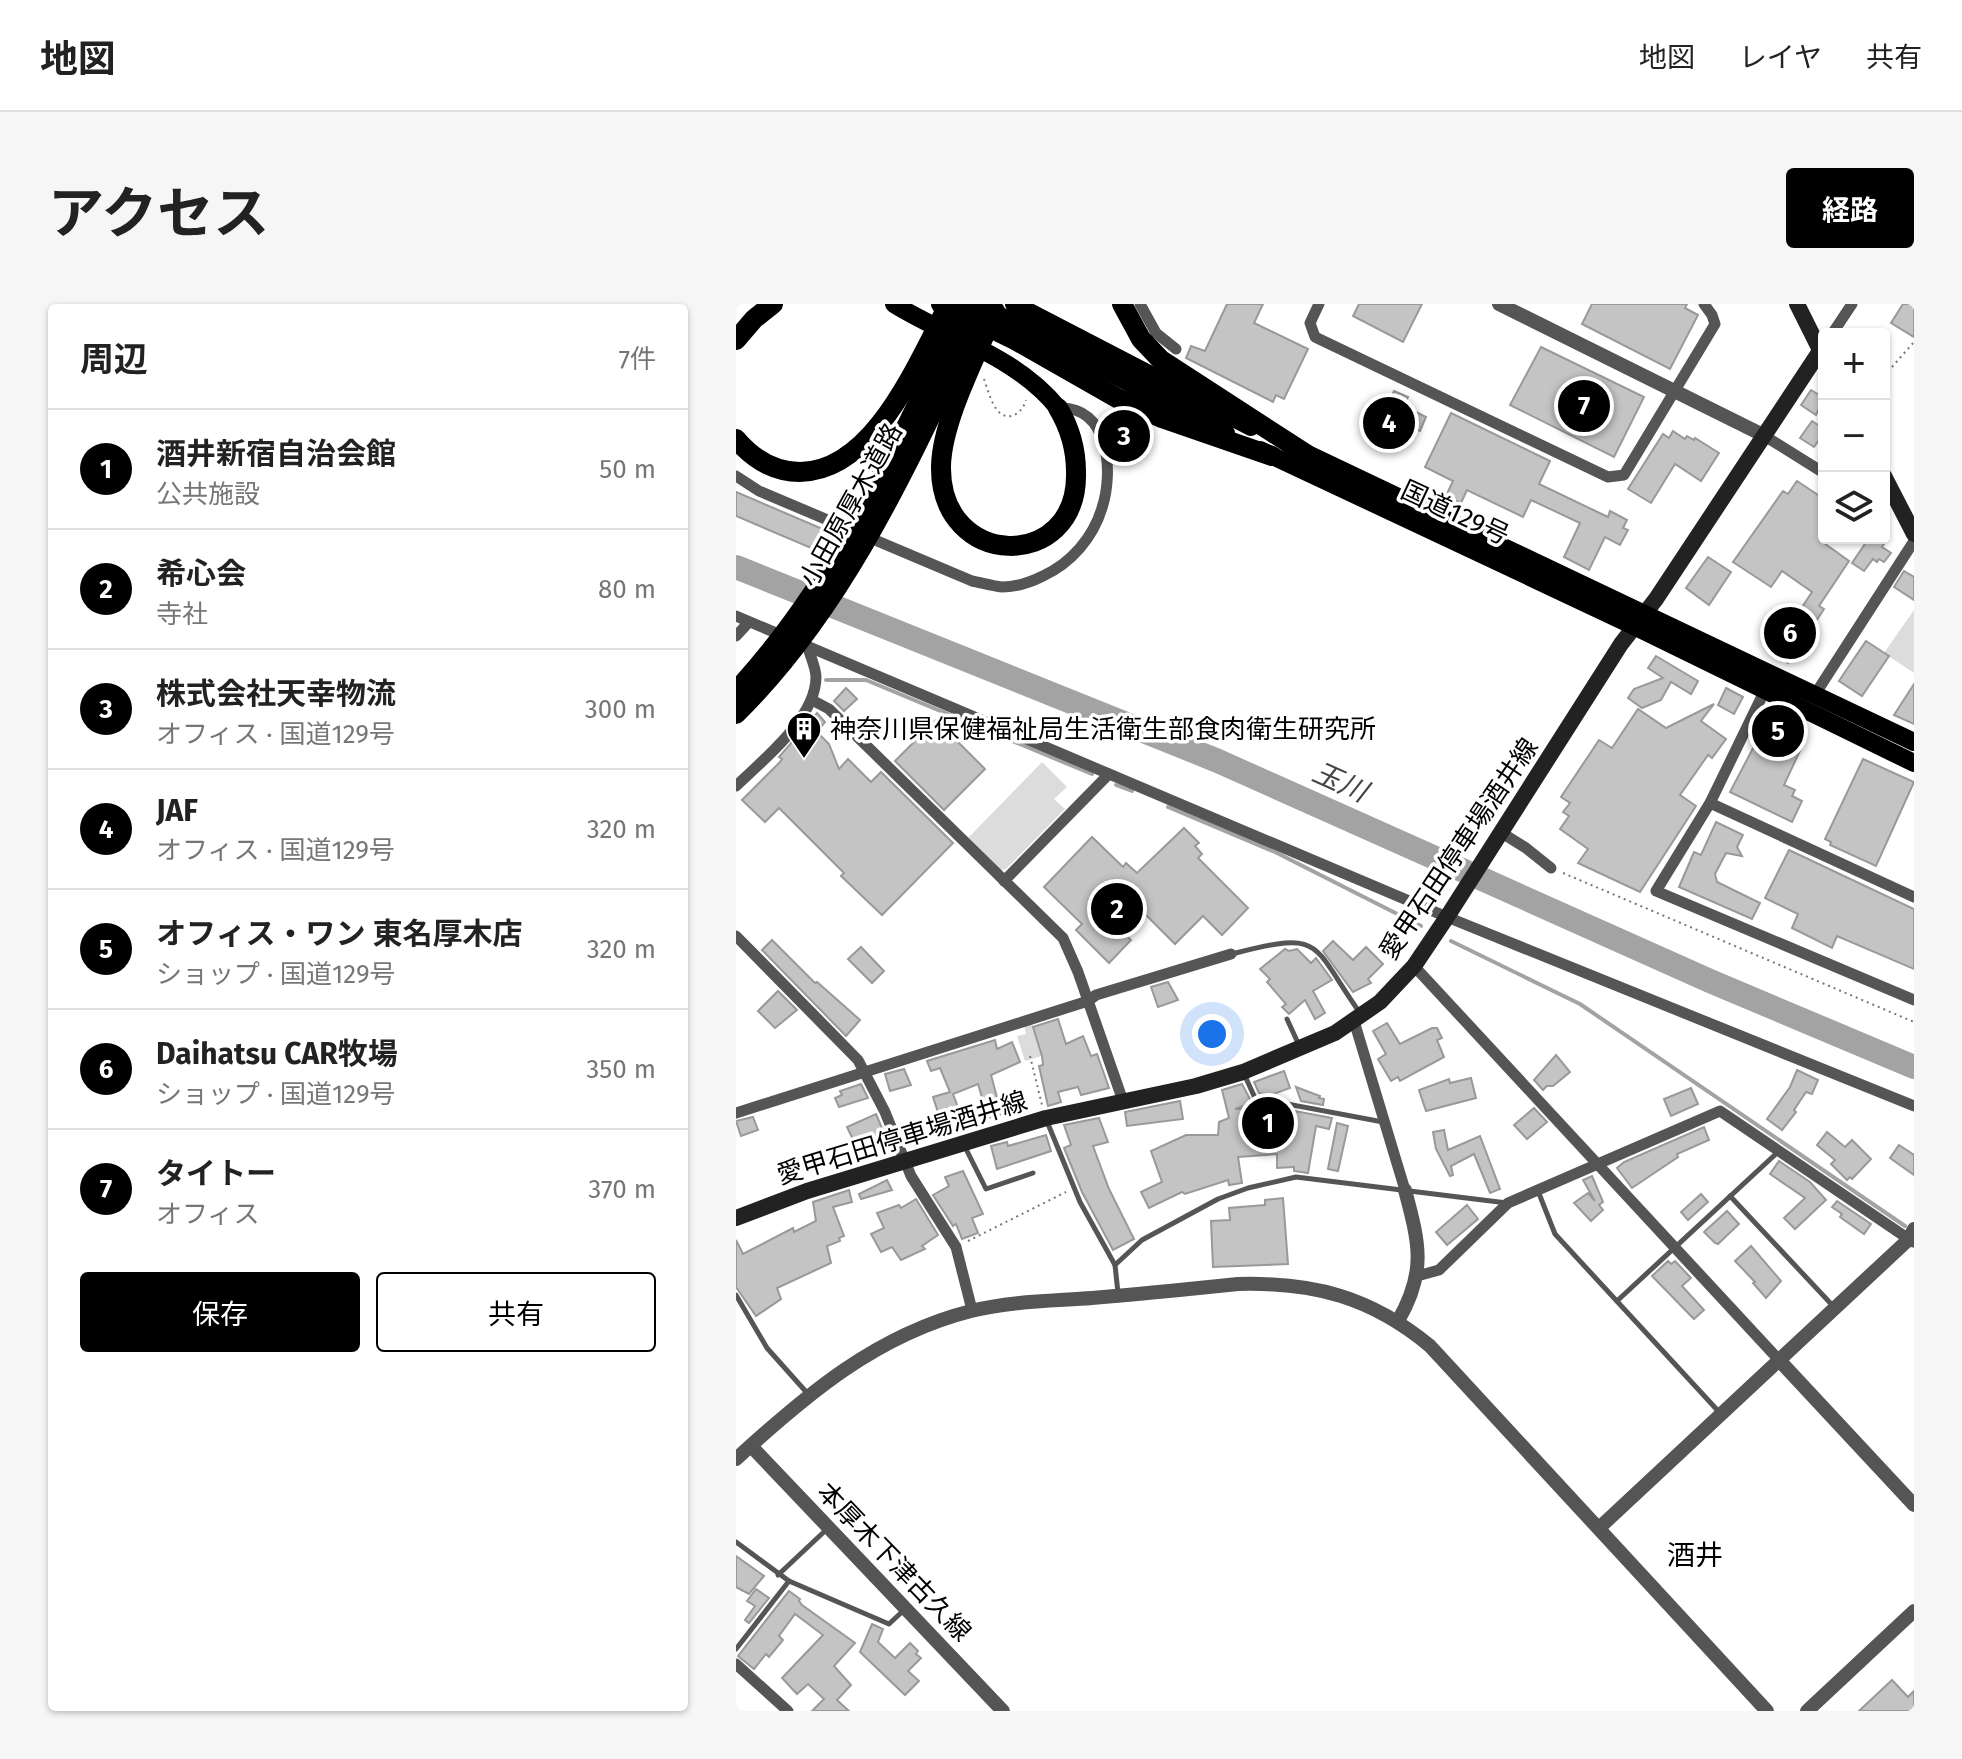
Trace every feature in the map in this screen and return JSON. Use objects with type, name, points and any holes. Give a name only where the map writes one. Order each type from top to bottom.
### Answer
[{"type":"highway","points":[[736,340],[754,319],[773,304]]},
{"type":"highway","points":[[894,304],[1002,361],[1035,384],[1058,408],[1068,428],[1075,454],[1076,483],[1065,518],[1049,534],[1026,544],[999,546],[975,537],[956,520],[944,495],[941,468],[957,360],[949,304]]},
{"type":"highway","points":[[941,304],[1031,349],[1117,398],[1162,418],[1272,456]]},
{"type":"highway","name":"小田原厚木道路","points":[[957,360],[965,304]]},
{"type":"highway","name":"国道129号","points":[[976,304],[1272,456],[1914,742]]},
{"type":"highway","name":"小田原厚木道路","points":[[736,714],[835,592],[865,525],[957,360],[984,304]]},
{"type":"highway","points":[[736,439],[756,459],[780,470],[809,472],[837,462],[850,455],[872,434],[891,408],[957,360],[998,304]]},
{"type":"highway","name":"国道129号","points":[[1014,304],[1159,381],[1639,620],[1764,692],[1914,763]]},
{"type":"highway","points":[[1122,304],[1141,339],[1161,360],[1306,454]]},
{"type":"highway","points":[[736,726],[790,650]]},
{"type":"highway","name":"小田原厚木道路","points":[[736,691],[790,650]]},
{"type":"main road","points":[[1797,304],[1818,343]]},
{"type":"main road","name":"愛甲石田停車場酒井線","points":[[736,1218],[906,1159],[1046,1118],[1196,1086],[1243,1072],[1335,1033],[1358,1018],[1396,987],[1414,966],[1639,620],[1818,359]]},
{"type":"main road","points":[[1890,500],[1913,534]]},
{"type":"street","points":[[1140,304],[1156,333],[1176,349]]},
{"type":"street","points":[[1319,304],[1310,323],[1315,337],[1608,477],[1624,475],[1715,324],[1704,304]]},
{"type":"street","points":[[1499,304],[1763,435],[1822,472]]},
{"type":"street","points":[[1836,328],[1852,304]]},
{"type":"street","points":[[736,476],[759,491],[972,581],[1002,587],[1033,581],[1064,564],[1080,549],[1102,508],[1106,476],[1105,441],[1100,430],[1081,412],[1069,407],[1058,408]]},
{"type":"street","points":[[1814,696],[1913,534]]},
{"type":"street","points":[[736,616],[790,650],[1109,774],[1447,917],[1914,1106]]},
{"type":"street","points":[[736,636],[748,623]]},
{"type":"street","points":[[736,786],[798,723],[812,700],[816,676],[790,650]]},
{"type":"street","points":[[1764,692],[1710,803],[1656,891],[1914,1000]]},
{"type":"street","points":[[812,700],[829,709],[1063,938],[1123,1101]]},
{"type":"street","points":[[1004,881],[1109,774]]},
{"type":"street","points":[[1710,803],[1914,897]]},
{"type":"street","points":[[1501,836],[1551,868]]},
{"type":"street","points":[[736,936],[851,1051],[865,1072],[911,1176],[956,1247],[972,1310]]},
{"type":"street","points":[[736,1113],[1231,954]]},
{"type":"street","points":[[1414,966],[1914,1505]]},
{"type":"street","points":[[1358,1018],[1418,1238],[1417,1276],[1398,1321]]},
{"type":"street","points":[[1417,1276],[1439,1270],[1508,1203],[1720,1111],[1912,1237],[1599,1528]]},
{"type":"street","points":[[736,1459],[808,1394],[881,1346],[935,1322],[972,1310],[1013,1303],[1238,1284],[1297,1286],[1344,1296],[1398,1321],[1446,1361],[1767,1711]]},
{"type":"street","name":"本厚木下津古久線","points":[[751,1446],[1003,1711]]},
{"type":"street","points":[[1807,1711],[1914,1611]]},
{"type":"street","points":[[736,1664],[788,1711]]},
{"type":"lane","points":[[1231,954],[1279,942],[1308,944],[1324,957],[1358,1018]]},
{"type":"lane","points":[[1287,1019],[1300,1048]]},
{"type":"lane","points":[[1243,1072],[1255,1098],[1384,1122]]},
{"type":"lane","points":[[1046,1118],[1074,1187],[1115,1265],[1118,1295]]},
{"type":"lane","points":[[963,1143],[986,1189],[1033,1173]]},
{"type":"lane","points":[[1617,1301],[1780,1150]]},
{"type":"lane","points":[[1115,1265],[1142,1240],[1218,1199],[1248,1188],[1296,1177],[1508,1203]]},
{"type":"lane","points":[[1537,1190],[1555,1234],[1720,1414]]},
{"type":"lane","points":[[1730,1196],[1835,1307]]},
{"type":"lane","points":[[736,1295],[767,1348],[808,1394]]},
{"type":"lane","points":[[778,1575],[828,1527]]},
{"type":"lane","points":[[736,1542],[789,1581],[889,1624],[905,1608]]},
{"type":"lane","points":[[736,1649],[789,1581]]},
{"type":"path","points":[[1890,369],[1914,342]]},
{"type":"path","points":[[957,360],[1005,416],[1020,413],[1026,400]]},
{"type":"path","points":[[1551,868],[1914,1022]]},
{"type":"path","points":[[1030,1056],[1046,1118]]},
{"type":"path","points":[[956,1247],[1074,1187]]},
{"type":"shaded area","points":[[1914,610],[1914,673],[1884,653]]},
{"type":"shaded area","points":[[1042,762],[1067,787],[1054,799],[1065,809],[1006,869],[1000,870],[968,838]]},
{"type":"shaded area","points":[[1032,1023],[1042,1056],[1025,1061],[1017,1036],[1026,1034],[1024,1025]]},
{"type":"building","points":[[1227,304],[1263,304],[1254,323],[1308,349],[1284,399],[1276,395],[1273,402],[1186,358],[1191,346],[1205,351]]},
{"type":"building","points":[[1359,304],[1422,304],[1403,342],[1353,316]]},
{"type":"building","points":[[1592,304],[1687,304],[1685,308],[1698,315],[1670,369],[1582,324]]},
{"type":"building","points":[[1903,304],[1914,304],[1914,337],[1891,323]]},
{"type":"building","points":[[1541,347],[1644,397],[1614,457],[1510,405]]},
{"type":"building","points":[[1811,390],[1818,394],[1816,415],[1801,405]]},
{"type":"building","points":[[1394,391],[1408,397],[1404,406],[1426,417],[1420,431],[1396,421],[1393,428],[1379,422]]},
{"type":"building","points":[[1451,413],[1550,461],[1539,484],[1608,517],[1610,511],[1627,520],[1623,528],[1628,530],[1620,545],[1605,537],[1589,570],[1564,557],[1580,523],[1531,500],[1523,517],[1467,490],[1461,503],[1446,496],[1453,481],[1425,467]]},
{"type":"building","points":[[1812,421],[1818,425],[1818,441],[1814,447],[1800,438]]},
{"type":"building","points":[[1673,431],[1685,439],[1687,436],[1695,438],[1719,453],[1701,481],[1675,464],[1651,503],[1628,489],[1663,434],[1669,438]]},
{"type":"building","points":[[1797,481],[1818,495],[1818,544],[1825,544],[1849,561],[1819,606],[1824,609],[1807,635],[1810,637],[1788,663],[1765,648],[1791,608],[1798,613],[1812,592],[1782,571],[1771,587],[1733,562],[1783,491],[1788,494]]},
{"type":"building","points":[[736,492],[832,533],[823,553],[736,516]]},
{"type":"building","points":[[1865,544],[1884,544],[1882,547],[1891,553],[1884,562],[1873,559],[1864,571],[1852,563]]},
{"type":"building","points":[[1708,557],[1731,572],[1709,605],[1686,588]]},
{"type":"building","points":[[1904,571],[1914,577],[1914,600],[1894,587]]},
{"type":"building","points":[[1866,641],[1889,656],[1862,696],[1839,681]]},
{"type":"building","points":[[1656,656],[1698,681],[1691,694],[1671,682],[1661,700],[1642,708],[1628,698],[1634,689],[1663,678],[1648,668]]},
{"type":"building","points":[[1914,684],[1914,724],[1894,715]]},
{"type":"building","points":[[846,688],[857,699],[844,711],[834,701]]},
{"type":"building","points":[[1726,688],[1743,697],[1734,714],[1718,705]]},
{"type":"building","points":[[1714,704],[1701,721],[1726,739],[1712,758],[1708,755],[1680,795],[1696,806],[1640,892],[1578,863],[1588,849],[1560,829],[1569,816],[1563,812],[1570,803],[1561,797],[1599,740],[1612,748],[1638,709],[1666,728]]},
{"type":"building","points":[[817,713],[825,722],[817,732],[829,744],[839,769],[848,759],[871,782],[881,772],[953,843],[882,915],[841,876],[844,873],[779,808],[765,822],[742,800],[780,762],[782,759],[779,757]]},
{"type":"building","points":[[936,720],[985,769],[944,810],[895,761]]},
{"type":"building","points":[[1762,731],[1789,744],[1793,734],[1805,740],[1784,785],[1795,790],[1792,796],[1802,801],[1792,822],[1730,792]]},
{"type":"building","points":[[1863,759],[1914,782],[1876,866],[1830,845],[1831,842],[1825,839]]},
{"type":"building","points":[[1716,822],[1743,835],[1737,847],[1742,856],[1726,853],[1715,874],[1717,882],[1760,903],[1752,919],[1679,887],[1694,852],[1701,855]]},
{"type":"building","points":[[1184,828],[1199,843],[1195,846],[1202,854],[1198,858],[1248,908],[1222,935],[1203,916],[1175,944],[1137,906],[1117,927],[1131,940],[1109,963],[1076,930],[1082,924],[1044,887],[1092,837],[1123,867],[1126,863],[1137,873]]},
{"type":"building","points":[[1789,850],[1914,909],[1914,969],[1837,936],[1832,948],[1792,928],[1798,914],[1765,898]]},
{"type":"building","points":[[772,940],[815,983],[860,1020],[846,1036],[762,950]]},
{"type":"building","points":[[1333,941],[1353,960],[1366,947],[1383,964],[1368,979],[1371,983],[1353,992],[1323,951]]},
{"type":"building","points":[[861,947],[884,971],[872,983],[848,959]]},
{"type":"building","points":[[1285,949],[1297,949],[1311,963],[1316,958],[1332,980],[1313,991],[1325,1013],[1315,1019],[1305,1000],[1289,1014],[1282,1007],[1286,1004],[1267,982],[1270,979],[1260,969]]},
{"type":"building","points":[[1168,982],[1178,1000],[1158,1007],[1151,987]]},
{"type":"building","points":[[778,991],[797,1010],[775,1028],[758,1011]]},
{"type":"building","points":[[1058,1019],[1066,1044],[1083,1036],[1091,1056],[1097,1054],[1109,1088],[1081,1095],[1078,1087],[1058,1092],[1061,1102],[1048,1106],[1039,1066],[1043,1065],[1042,1056],[1033,1027]]},
{"type":"building","points":[[1387,1023],[1400,1044],[1437,1028],[1442,1038],[1437,1040],[1444,1057],[1400,1081],[1398,1077],[1391,1081],[1378,1059],[1386,1054],[1373,1031]]},
{"type":"building","points":[[995,1040],[997,1049],[1012,1042],[1020,1062],[991,1075],[998,1101],[1023,1094],[1027,1107],[988,1118],[978,1084],[953,1094],[962,1118],[942,1125],[933,1097],[950,1092],[940,1068],[931,1071],[927,1061]]},
{"type":"building","points":[[1556,1055],[1570,1072],[1543,1090],[1534,1080]]},
{"type":"building","points":[[904,1069],[911,1085],[890,1091],[885,1074]]},
{"type":"building","points":[[1797,1070],[1818,1080],[1812,1094],[1806,1092],[1782,1130],[1767,1119],[1790,1087]]},
{"type":"building","points":[[1284,1071],[1290,1088],[1271,1095],[1259,1093],[1254,1082]]},
{"type":"building","points":[[1471,1078],[1476,1098],[1426,1111],[1419,1090],[1449,1079],[1450,1083]]},
{"type":"building","points":[[861,1084],[868,1098],[839,1107],[835,1098],[842,1095],[840,1091]]},
{"type":"building","points":[[1242,1084],[1252,1103],[1235,1109],[1284,1109],[1332,1118],[1329,1129],[1316,1126],[1308,1173],[1294,1171],[1294,1167],[1277,1168],[1277,1154],[1238,1157],[1242,1183],[1229,1185],[1228,1180],[1185,1194],[1182,1192],[1149,1208],[1141,1192],[1162,1182],[1151,1151],[1186,1135],[1218,1135],[1219,1122],[1229,1118],[1222,1090]]},
{"type":"building","points":[[1296,1087],[1320,1096],[1324,1099],[1323,1105],[1301,1101]]},
{"type":"building","points":[[1691,1088],[1698,1104],[1671,1116],[1664,1099]]},
{"type":"building","points":[[1180,1101],[1183,1119],[1127,1126],[1125,1112]]},
{"type":"building","points":[[1534,1108],[1547,1122],[1527,1139],[1514,1125]]},
{"type":"building","points":[[876,1114],[889,1145],[879,1150],[875,1140],[857,1148],[847,1127]]},
{"type":"building","points":[[753,1117],[758,1130],[741,1136],[736,1121]]},
{"type":"building","points":[[1099,1118],[1108,1142],[1093,1146],[1109,1189],[1134,1239],[1113,1250],[1082,1192],[1064,1148],[1071,1145],[1064,1125]]},
{"type":"building","points":[[1337,1123],[1348,1126],[1338,1171],[1328,1169]]},
{"type":"building","points":[[1704,1127],[1709,1140],[1677,1154],[1678,1157],[1632,1188],[1617,1168],[1624,1162]]},
{"type":"building","points":[[1444,1130],[1448,1150],[1480,1136],[1500,1189],[1490,1193],[1474,1154],[1451,1166],[1453,1175],[1450,1176],[1436,1149],[1433,1132]]},
{"type":"building","points":[[1827,1132],[1845,1147],[1852,1140],[1871,1159],[1852,1179],[1847,1180],[1831,1164],[1835,1160],[1817,1145]]},
{"type":"building","points":[[1046,1135],[1051,1151],[997,1169],[991,1146],[1007,1142],[1008,1146]]},
{"type":"building","points":[[1899,1145],[1914,1155],[1914,1175],[1890,1158]]},
{"type":"building","points":[[1779,1161],[1810,1182],[1826,1200],[1795,1229],[1784,1218],[1805,1198],[1770,1174]]},
{"type":"building","points":[[963,1171],[983,1214],[972,1218],[978,1233],[962,1239],[956,1224],[953,1226],[933,1195],[949,1186],[945,1177]]},
{"type":"building","points":[[1592,1176],[1603,1202],[1599,1205],[1603,1210],[1591,1221],[1574,1203],[1588,1193],[1595,1201],[1583,1180]]},
{"type":"building","points":[[887,1180],[892,1190],[861,1199],[859,1194]]},
{"type":"building","points":[[849,1190],[852,1202],[833,1207],[844,1236],[827,1246],[831,1263],[777,1288],[781,1299],[756,1316],[736,1287],[736,1240],[743,1254],[793,1228],[794,1232],[816,1221],[813,1202]]},
{"type":"building","points":[[1701,1194],[1708,1202],[1688,1220],[1681,1212]]},
{"type":"building","points":[[1283,1198],[1288,1264],[1213,1267],[1211,1221],[1230,1220],[1229,1208],[1265,1205],[1265,1200]]},
{"type":"building","points":[[916,1199],[938,1235],[922,1246],[925,1249],[901,1260],[892,1247],[881,1252],[871,1234],[884,1228],[877,1213],[899,1205],[901,1208]]},
{"type":"building","points":[[1837,1201],[1871,1224],[1864,1234],[1840,1217],[1842,1214],[1832,1207]]},
{"type":"building","points":[[1467,1205],[1478,1219],[1447,1245],[1436,1232]]},
{"type":"building","points":[[1727,1211],[1739,1224],[1718,1244],[1704,1232]]},
{"type":"building","points":[[1751,1246],[1781,1281],[1766,1298],[1735,1261]]},
{"type":"building","points":[[1668,1261],[1671,1264],[1675,1261],[1691,1278],[1682,1286],[1704,1310],[1694,1319],[1652,1276]]},
{"type":"building","points":[[736,1556],[764,1576],[749,1594],[736,1587]]},
{"type":"building","points":[[756,1589],[769,1598],[749,1623],[745,1620],[755,1606],[747,1601]]},
{"type":"building","points":[[789,1591],[800,1599],[802,1605],[855,1643],[834,1666],[851,1685],[837,1700],[849,1711],[812,1711],[824,1699],[808,1684],[797,1694],[782,1678],[823,1635],[795,1614],[779,1636],[783,1640],[754,1669],[738,1656]]},
{"type":"building","points":[[872,1624],[883,1629],[878,1642],[895,1658],[910,1643],[918,1651],[916,1654],[921,1658],[908,1671],[919,1681],[905,1695],[860,1652]]},
{"type":"building","points":[[1892,1680],[1908,1697],[1914,1691],[1914,1711],[1859,1711]]},
{"type":"waterway","name":"玉川","points":[[736,567],[1218,761],[1710,981],[1914,1067]]},
{"type":"waterway","points":[[826,680],[866,680],[1092,774]]},
{"type":"waterway","points":[[1116,785],[1132,791]]},
{"type":"waterway","points":[[1168,807],[1275,852],[1421,926]]},
{"type":"waterway","points":[[1451,941],[1580,1004],[1905,1226]]},
{"type":"place","name":"タイトー","points":[[1584,406]]},
{"type":"place","name":"JAF","points":[[1389,423]]},
{"type":"place","name":"株式会社天幸物流","points":[[1124,436]]},
{"type":"place","name":"Daihatsu CAR牧場","points":[[1790,633]]},
{"type":"place","name":"オフィス・ワン 東名厚木店","points":[[1778,731]]},
{"type":"place","name":"神奈川県保健福祉局生活衛生部食肉衛生研究所","points":[[804,760]]},
{"type":"place","name":"希心会","points":[[1117,909]]},
{"type":"place","name":"酒井新宿自治会館","points":[[1268,1123]]},
{"type":"district","name":"酒井","points":[[1695,1555]]}]
